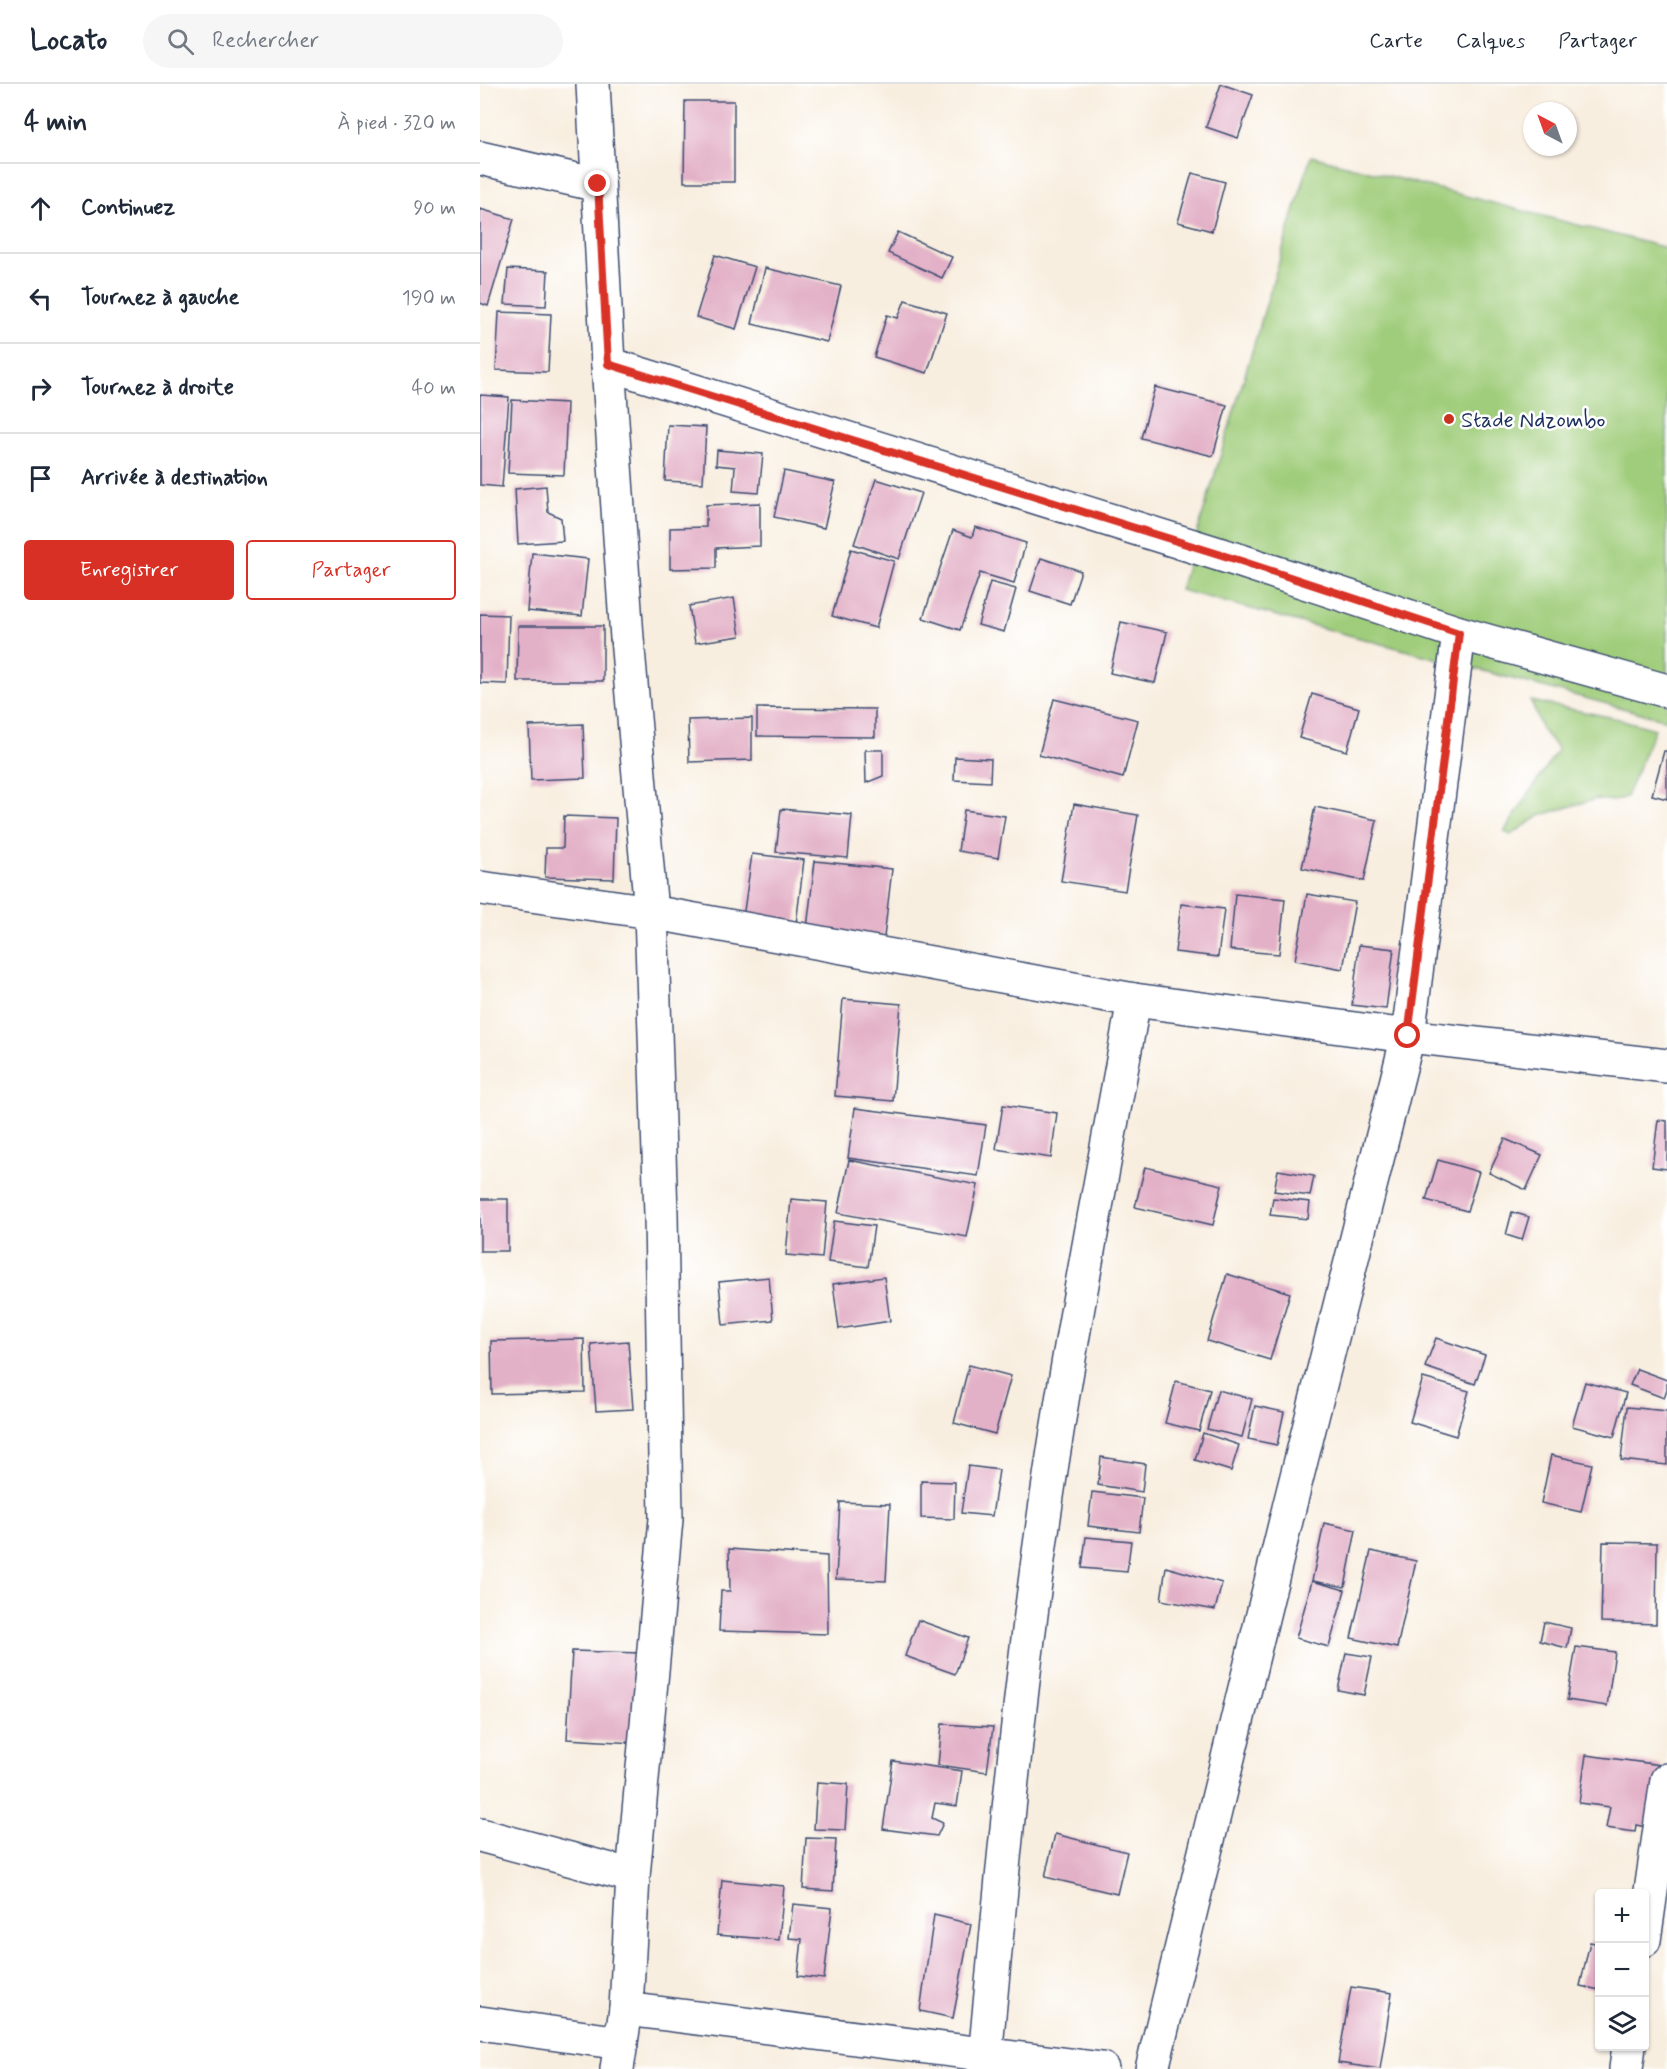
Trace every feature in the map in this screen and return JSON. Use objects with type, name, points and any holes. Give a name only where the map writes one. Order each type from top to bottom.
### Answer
[{"type":"street","points":[[480,2023],[619,2056],[626,2008],[633,1876],[666,1519],[662,1214],[651,912],[627,638],[608,364],[593,84]]},
{"type":"street","points":[[480,159],[598,184]]},
{"type":"street","points":[[608,364],[1241,561],[1459,633],[1667,691]]},
{"type":"street","points":[[1152,2069],[1290,1504],[1408,1036],[1459,633]]},
{"type":"street","points":[[480,888],[651,912],[1134,1000],[1408,1036],[1667,1066]]},
{"type":"street","points":[[984,2061],[1013,1768],[1035,1582],[1060,1411],[1134,1000]]},
{"type":"street","points":[[1649,1905],[1667,1780]]},
{"type":"street","points":[[480,1835],[633,1876]]},
{"type":"street","points":[[626,2008],[984,2061],[1101,2069]]},
{"type":"street","points":[[1626,2069],[1628,2051]]},
{"type":"green space","name":"Stade Ndzombo","points":[[1311,156],[1667,248],[1667,720],[1180,590]]},
{"type":"green space","points":[[1531,701],[1619,719],[1655,729],[1626,797],[1614,801],[1596,799],[1541,815],[1511,835],[1504,832],[1558,749],[1542,730]]},
{"type":"building","points":[[1221,84],[1253,95],[1238,138],[1206,127]]},
{"type":"building","points":[[685,101],[734,101],[734,182],[684,182]]},
{"type":"building","points":[[1192,173],[1225,182],[1212,231],[1178,222]]},
{"type":"building","points":[[480,209],[514,219],[488,306],[480,303]]},
{"type":"building","points":[[898,232],[952,257],[942,278],[888,253]]},
{"type":"building","points":[[715,255],[755,267],[736,329],[696,317]]},
{"type":"building","points":[[765,268],[841,286],[827,342],[752,324]]},
{"type":"building","points":[[508,269],[548,271],[546,306],[505,304]]},
{"type":"building","points":[[905,300],[947,313],[927,373],[874,357],[887,315],[898,318]]},
{"type":"building","points":[[499,312],[551,314],[548,372],[496,370]]},
{"type":"building","points":[[1155,387],[1227,405],[1213,456],[1141,438]]},
{"type":"building","points":[[480,395],[509,397],[502,487],[480,485]]},
{"type":"building","points":[[512,400],[567,403],[564,475],[508,473]]},
{"type":"building","points":[[668,425],[706,427],[703,483],[665,481]]},
{"type":"building","points":[[717,450],[763,454],[759,493],[733,491],[735,467],[716,465]]},
{"type":"building","points":[[784,471],[835,482],[824,528],[774,517]]},
{"type":"building","points":[[876,479],[921,493],[899,559],[854,544]]},
{"type":"building","points":[[546,486],[548,512],[561,518],[563,541],[518,544],[515,489]]},
{"type":"building","points":[[760,503],[760,546],[716,548],[716,568],[670,569],[670,528],[706,527],[706,505]]},
{"type":"building","points":[[975,527],[1026,543],[1014,583],[980,573],[960,630],[923,618],[953,530],[972,537]]},
{"type":"building","points":[[851,549],[894,561],[876,628],[832,616]]},
{"type":"building","points":[[532,553],[588,559],[582,616],[527,611]]},
{"type":"building","points":[[1041,558],[1081,571],[1070,604],[1030,591]]},
{"type":"building","points":[[990,582],[1016,589],[1004,632],[978,625]]},
{"type":"building","points":[[734,598],[740,636],[695,643],[689,606]]},
{"type":"building","points":[[480,614],[509,615],[507,684],[480,683]]},
{"type":"building","points":[[1121,622],[1167,632],[1155,683],[1110,673]]},
{"type":"building","points":[[518,626],[603,626],[603,681],[517,681]]},
{"type":"building","points":[[1312,694],[1359,708],[1347,751],[1299,738]]},
{"type":"building","points":[[1054,699],[1138,720],[1123,778],[1039,755]]},
{"type":"building","points":[[757,708],[875,709],[875,737],[757,736]]},
{"type":"building","points":[[752,718],[752,760],[689,762],[688,720]]},
{"type":"building","points":[[583,724],[585,778],[531,780],[529,726]]},
{"type":"building","points":[[865,750],[883,750],[883,776],[866,783]]},
{"type":"building","points":[[1664,751],[1667,751],[1667,799],[1652,795]]},
{"type":"building","points":[[955,757],[991,759],[990,782],[954,780]]},
{"type":"building","points":[[1074,804],[1138,815],[1125,891],[1061,881]]},
{"type":"building","points":[[1315,807],[1377,820],[1364,881],[1302,868]]},
{"type":"building","points":[[781,809],[852,815],[848,858],[776,852]]},
{"type":"building","points":[[964,810],[1005,816],[998,858],[958,851]]},
{"type":"building","points":[[564,816],[616,818],[614,879],[545,877],[546,848],[563,848]]},
{"type":"building","points":[[752,854],[804,860],[796,924],[743,918]]},
{"type":"building","points":[[815,861],[892,869],[884,937],[807,928]]},
{"type":"building","points":[[1235,894],[1285,899],[1279,954],[1230,950]]},
{"type":"building","points":[[1307,894],[1355,902],[1343,969],[1295,960]]},
{"type":"building","points":[[1181,904],[1224,909],[1218,957],[1175,952]]},
{"type":"building","points":[[1359,945],[1394,949],[1386,1009],[1352,1005]]},
{"type":"building","points":[[843,999],[901,1004],[893,1101],[835,1096]]},
{"type":"building","points":[[1003,1105],[1057,1113],[1051,1158],[996,1149]]},
{"type":"building","points":[[855,1108],[986,1125],[978,1176],[848,1158]]},
{"type":"building","points":[[1658,1120],[1667,1121],[1667,1169],[1652,1167]]},
{"type":"building","points":[[1505,1139],[1542,1155],[1526,1190],[1489,1173]]},
{"type":"building","points":[[849,1160],[978,1185],[967,1237],[838,1213]]},
{"type":"building","points":[[1438,1160],[1479,1172],[1467,1211],[1426,1200]]},
{"type":"building","points":[[1145,1167],[1222,1185],[1213,1225],[1135,1207]]},
{"type":"building","points":[[1278,1170],[1314,1176],[1310,1196],[1274,1191]]},
{"type":"building","points":[[1273,1198],[1310,1202],[1308,1219],[1270,1215]]},
{"type":"building","points":[[480,1199],[508,1199],[508,1251],[480,1251]]},
{"type":"building","points":[[791,1199],[827,1202],[822,1258],[786,1255]]},
{"type":"building","points":[[1512,1212],[1529,1217],[1522,1240],[1506,1235]]},
{"type":"building","points":[[834,1221],[874,1226],[868,1267],[828,1262]]},
{"type":"building","points":[[1227,1274],[1290,1293],[1270,1360],[1207,1341]]},
{"type":"building","points":[[769,1277],[773,1320],[723,1325],[719,1282]]},
{"type":"building","points":[[884,1277],[890,1321],[839,1329],[833,1284]]},
{"type":"building","points":[[1436,1338],[1485,1355],[1475,1384],[1425,1367]]},
{"type":"building","points":[[584,1339],[585,1392],[492,1394],[491,1341]]},
{"type":"building","points":[[628,1341],[633,1409],[596,1411],[591,1344]]},
{"type":"building","points":[[969,1365],[1011,1376],[995,1434],[954,1423]]},
{"type":"building","points":[[1637,1369],[1667,1380],[1664,1398],[1630,1385]]},
{"type":"building","points":[[1423,1378],[1469,1391],[1456,1436],[1410,1422]]},
{"type":"building","points":[[1176,1381],[1210,1390],[1199,1431],[1165,1423]]},
{"type":"building","points":[[1585,1382],[1626,1393],[1614,1437],[1572,1426]]},
{"type":"building","points":[[1218,1390],[1252,1399],[1242,1437],[1207,1429]]},
{"type":"building","points":[[1255,1406],[1284,1412],[1277,1445],[1248,1439]]},
{"type":"building","points":[[1627,1407],[1667,1411],[1667,1465],[1621,1460]]},
{"type":"building","points":[[1203,1433],[1239,1445],[1231,1471],[1195,1460]]},
{"type":"building","points":[[1551,1455],[1592,1464],[1581,1512],[1541,1503]]},
{"type":"building","points":[[1101,1457],[1145,1464],[1142,1492],[1098,1485]]},
{"type":"building","points":[[968,1466],[999,1470],[992,1516],[961,1513]]},
{"type":"building","points":[[921,1481],[955,1482],[954,1519],[921,1518]]},
{"type":"building","points":[[1092,1492],[1143,1498],[1139,1532],[1088,1526]]},
{"type":"building","points":[[840,1502],[890,1504],[886,1581],[836,1579]]},
{"type":"building","points":[[1324,1523],[1356,1530],[1345,1587],[1312,1581]]},
{"type":"building","points":[[1086,1537],[1131,1541],[1127,1572],[1082,1568]]},
{"type":"building","points":[[1603,1542],[1657,1543],[1656,1624],[1601,1622]]},
{"type":"building","points":[[729,1549],[827,1556],[828,1634],[719,1631],[721,1591],[730,1591]]},
{"type":"building","points":[[1371,1551],[1416,1561],[1397,1648],[1351,1638]]},
{"type":"building","points":[[1166,1567],[1222,1583],[1215,1610],[1161,1600]]},
{"type":"building","points":[[1312,1581],[1345,1590],[1329,1647],[1296,1638]]},
{"type":"building","points":[[918,1620],[968,1638],[955,1674],[905,1656]]},
{"type":"building","points":[[1544,1622],[1571,1628],[1567,1648],[1540,1641]]},
{"type":"building","points":[[1576,1647],[1615,1652],[1607,1706],[1567,1700]]},
{"type":"building","points":[[572,1651],[641,1653],[634,1743],[567,1739]]},
{"type":"building","points":[[1346,1653],[1372,1657],[1364,1695],[1338,1690]]},
{"type":"building","points":[[942,1724],[993,1727],[987,1772],[938,1765]]},
{"type":"building","points":[[1586,1755],[1661,1765],[1652,1828],[1636,1825],[1635,1832],[1606,1828],[1610,1807],[1579,1803]]},
{"type":"building","points":[[893,1761],[962,1771],[957,1806],[935,1803],[932,1818],[943,1823],[937,1836],[883,1829]]},
{"type":"building","points":[[817,1782],[848,1784],[845,1830],[814,1829]]},
{"type":"building","points":[[1055,1834],[1127,1852],[1117,1894],[1045,1877]]},
{"type":"building","points":[[806,1838],[836,1839],[833,1891],[803,1889]]},
{"type":"building","points":[[722,1880],[784,1886],[779,1940],[717,1935]]},
{"type":"building","points":[[793,1904],[832,1908],[824,1979],[798,1976],[802,1939],[789,1938]]},
{"type":"building","points":[[934,1915],[971,1924],[953,2018],[920,2011]]},
{"type":"building","points":[[1590,1942],[1595,1943],[1595,1989],[1580,1986]]},
{"type":"building","points":[[1351,1987],[1392,1993],[1380,2069],[1338,2063]]},
{"type":"place","name":"Stade Ndzombo","points":[[1449,419]]},
{"type":"route","points":[[598,184],[608,364],[1241,561],[1459,633],[1408,1036]]}]
